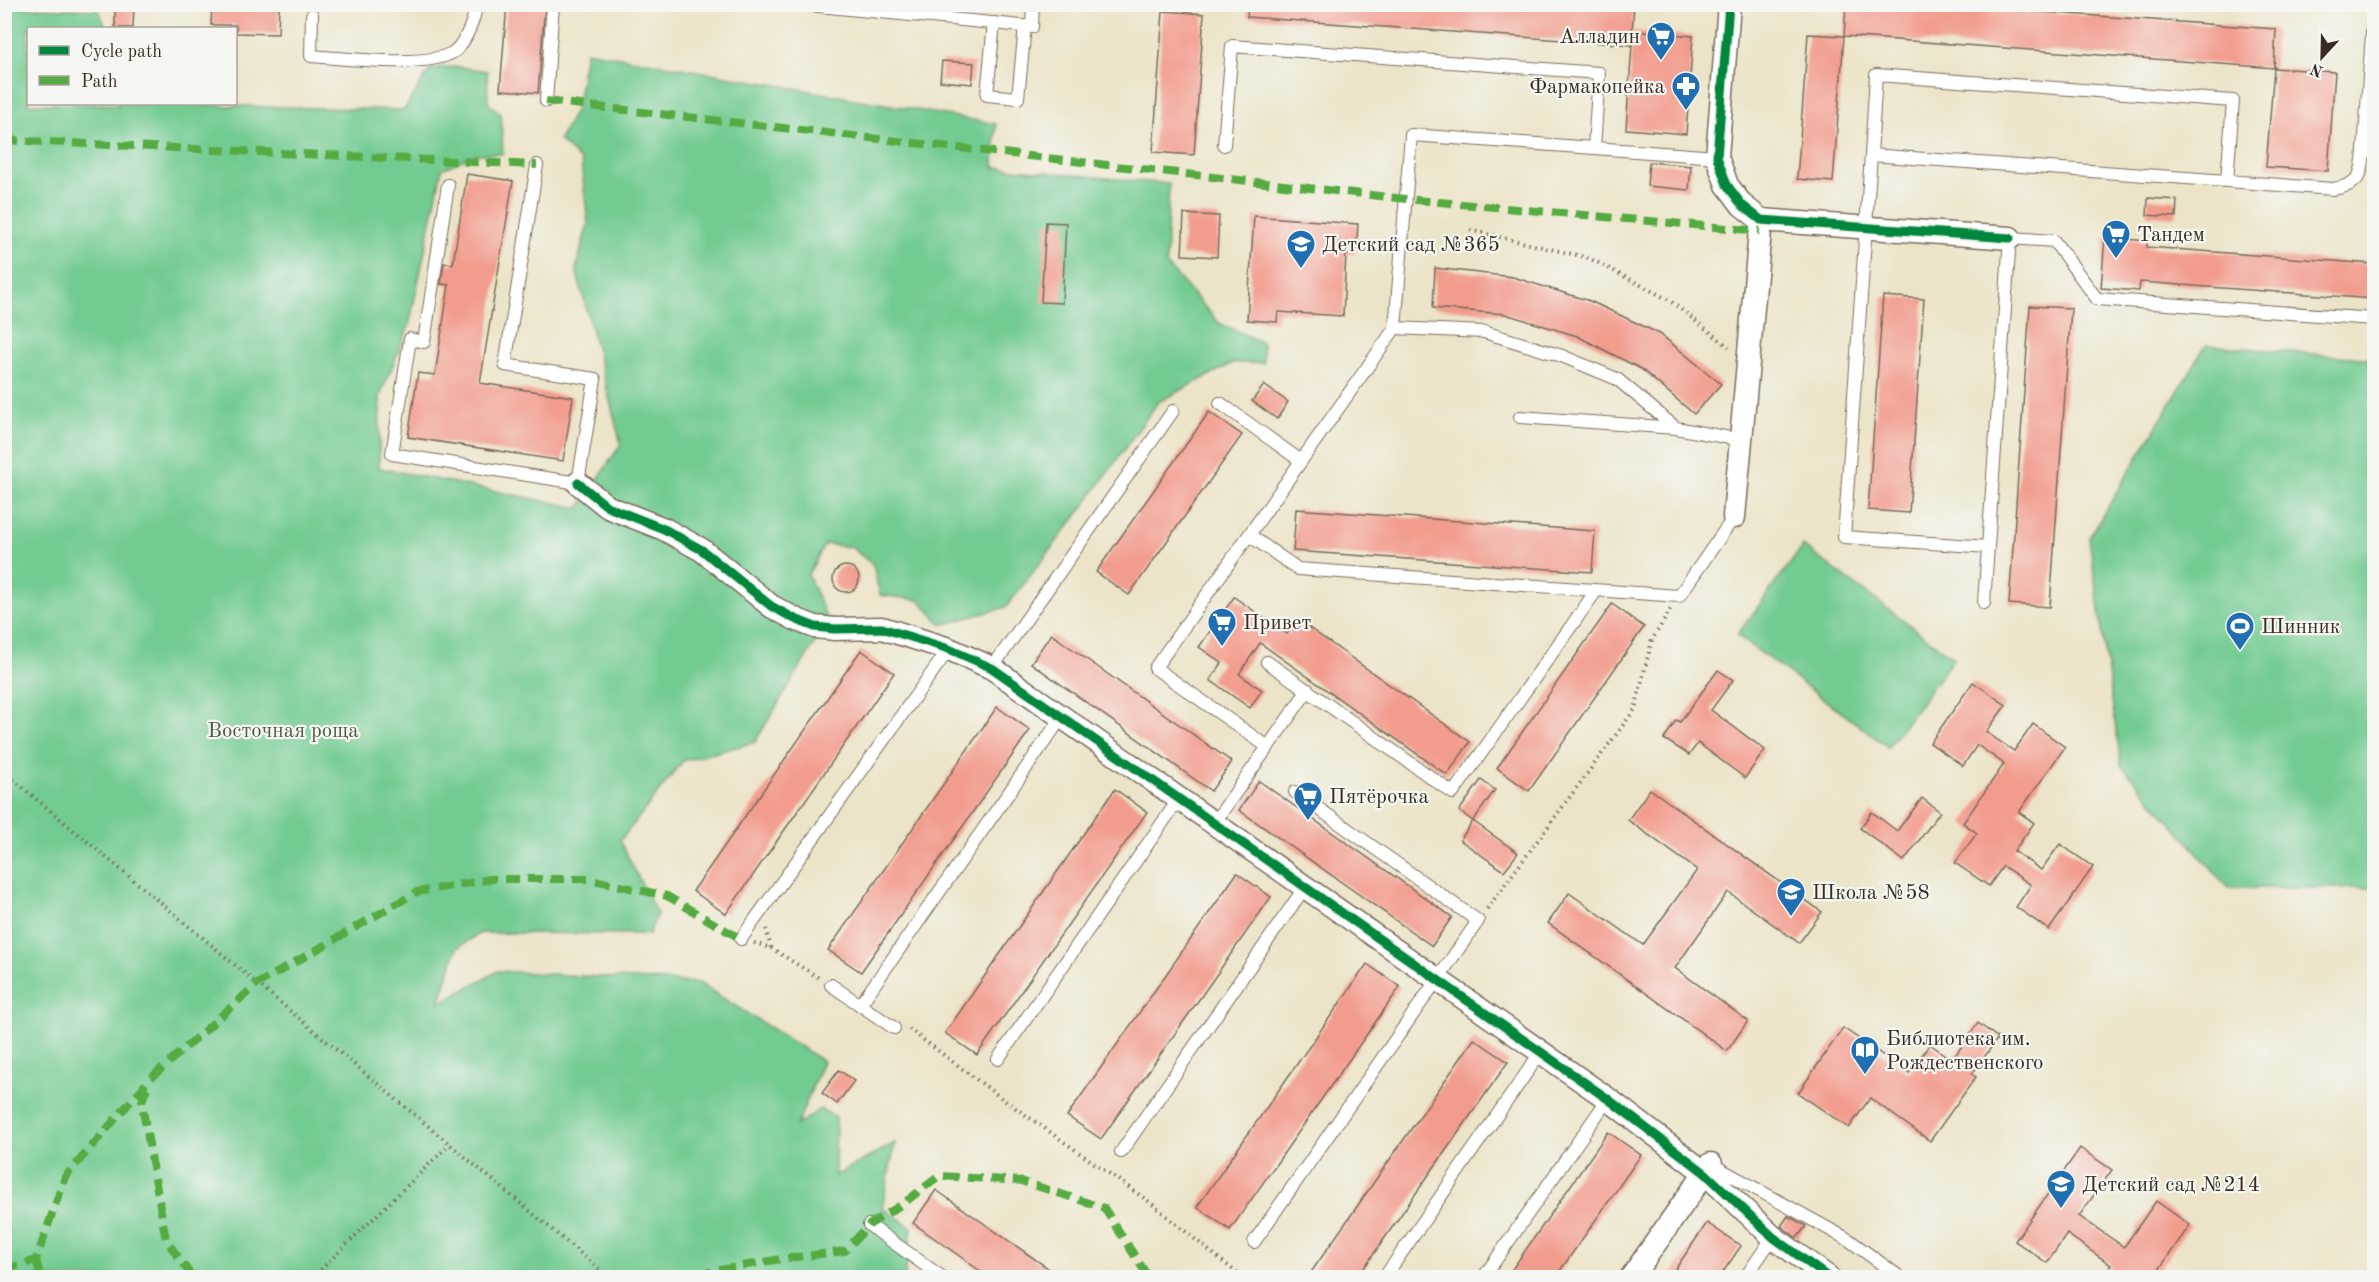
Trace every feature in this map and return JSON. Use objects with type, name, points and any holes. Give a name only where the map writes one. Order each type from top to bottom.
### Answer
[{"type":"street","points":[[1729,4],[1717,157],[1727,185],[1742,205],[1761,220],[2010,238]]},
{"type":"street","points":[[1734,517],[1761,220]]},
{"type":"street","points":[[578,483],[608,507],[664,529],[702,550],[771,606],[795,619],[815,627],[882,628],[949,649],[992,668],[1708,1168],[1773,1237],[1829,1278]]},
{"type":"street","points":[[1631,1278],[1708,1168]]},
{"type":"lane","points":[[312,15],[311,56],[415,61],[439,58],[455,50],[468,32],[476,4]]},
{"type":"lane","points":[[546,101],[553,4]]},
{"type":"lane","points":[[798,4],[1032,27],[1033,4]]},
{"type":"lane","points":[[1871,155],[2333,189],[2348,187],[2359,178],[2369,152],[2374,4]]},
{"type":"lane","points":[[994,23],[987,95],[1018,98],[1025,26]]},
{"type":"lane","points":[[1224,145],[1232,46],[1599,73],[1594,148]]},
{"type":"lane","points":[[1988,547],[1844,537],[1876,75],[2233,101],[2227,181]]},
{"type":"lane","points":[[1268,747],[1155,668],[1395,328],[1411,135],[1717,157]]},
{"type":"lane","points":[[448,185],[424,342],[410,339],[392,454],[578,483],[595,379],[505,365],[537,165]]},
{"type":"lane","points":[[1984,603],[2010,238],[2054,241],[2097,299],[2374,319]]},
{"type":"lane","points":[[1395,328],[1484,332],[1562,356],[1617,379],[1676,428]]},
{"type":"lane","points":[[1220,403],[1301,461]]},
{"type":"lane","points":[[992,668],[1173,411]]},
{"type":"lane","points":[[1520,417],[1676,428],[1741,440]]},
{"type":"lane","points":[[1249,535],[1298,569],[1678,596],[1734,517]]},
{"type":"lane","points":[[1267,662],[1453,792],[1596,591]]},
{"type":"lane","points":[[741,939],[949,649]]},
{"type":"lane","points":[[1214,823],[1308,690]]},
{"type":"lane","points":[[860,1005],[1062,717]]},
{"type":"lane","points":[[1254,1242],[1478,921],[1295,792]]},
{"type":"lane","points":[[998,1059],[1179,799]]},
{"type":"lane","points":[[1120,1152],[1305,887]]},
{"type":"lane","points":[[831,985],[894,1028]]},
{"type":"lane","points":[[1384,1278],[1541,1052]]},
{"type":"lane","points":[[1483,1278],[1608,1099]]},
{"type":"lane","points":[[1708,1168],[1849,1240],[1899,1277]]},
{"type":"lane","points":[[869,1225],[943,1278]]},
{"type":"lane","points":[[1745,1278],[1773,1237]]},
{"type":"path","points":[[1470,230],[1589,258],[1669,300],[1749,362]]},
{"type":"path","points":[[1478,921],[1635,709],[1652,640],[1678,596]]},
{"type":"path","points":[[4,772],[610,1278]]},
{"type":"path","points":[[771,948],[831,985]]},
{"type":"path","points":[[894,1028],[911,1029],[1004,1100],[1147,1200],[1244,1278]]},
{"type":"path","points":[[312,1278],[450,1144]]},
{"type":"green space","name":"Восточная роща","points":[[5,7],[99,10],[106,27],[27,27],[27,105],[196,105],[404,110],[431,68],[458,67],[487,71],[488,103],[501,114],[503,154],[476,154],[442,169],[409,326],[380,396],[379,468],[579,508],[621,444],[576,269],[588,223],[581,161],[559,140],[576,109],[586,51],[996,124],[994,167],[1169,184],[1166,264],[1219,323],[1263,343],[1263,363],[1233,363],[1158,402],[1081,510],[1006,607],[942,625],[919,600],[880,595],[873,565],[851,547],[825,544],[808,575],[828,621],[755,742],[683,761],[620,841],[657,914],[649,934],[480,933],[457,948],[439,1003],[498,971],[699,983],[823,1061],[797,1125],[820,1109],[836,1117],[835,1176],[895,1143],[882,1208],[912,1227],[905,1277],[5,1278]]},
{"type":"green space","name":"Шинник","points":[[2206,345],[2374,359],[2374,888],[2228,888],[2121,765],[2089,538]]},
{"type":"green space","points":[[1803,546],[1954,658],[1888,747],[1737,635]]},
{"type":"building","points":[[115,4],[134,4],[133,27],[115,27]]},
{"type":"building","points":[[212,4],[279,4],[278,34],[237,33],[236,25],[211,25]]},
{"type":"building","points":[[507,4],[545,4],[538,93],[500,90]]},
{"type":"building","points":[[1248,4],[1616,4],[1634,6],[1631,45],[1247,17]]},
{"type":"building","points":[[1846,4],[1932,4],[2276,29],[2274,68],[1844,36]]},
{"type":"building","points":[[1163,11],[1204,14],[1194,155],[1153,152]]},
{"type":"building","name":"Алладин","points":[[1633,31],[1693,36],[1686,134],[1626,129]]},
{"type":"building","points":[[1808,34],[1844,36],[1833,182],[1797,179]]},
{"type":"building","points":[[942,61],[974,63],[972,84],[940,81]]},
{"type":"building","points":[[2274,68],[2335,72],[2328,171],[2266,167]]},
{"type":"building","points":[[1649,162],[1691,166],[1689,190],[1647,186]]},
{"type":"building","points":[[467,174],[513,181],[480,383],[573,397],[563,461],[408,437],[418,373],[435,375],[449,285],[441,284],[444,263],[453,264]]},
{"type":"building","points":[[2148,198],[2177,200],[2176,217],[2147,215]]},
{"type":"building","points":[[1184,214],[1219,216],[1217,257],[1182,255]]},
{"type":"building","name":"Детский сад №365","points":[[1254,216],[1358,224],[1356,254],[1346,254],[1343,316],[1278,312],[1277,322],[1247,320]]},
{"type":"building","points":[[1046,222],[1066,223],[1062,303],[1041,302]]},
{"type":"building","points":[[2105,237],[2147,241],[2147,247],[2374,264],[2374,299],[2140,282],[2139,291],[2101,288]]},
{"type":"building","points":[[1435,268],[1513,277],[1590,301],[1660,334],[1721,384],[1694,414],[1641,369],[1577,336],[1505,314],[1433,308]]},
{"type":"building","points":[[1883,296],[1924,299],[1909,513],[1868,510]]},
{"type":"building","points":[[2030,306],[2071,308],[2050,607],[2009,604]]},
{"type":"building","points":[[1264,385],[1288,402],[1277,419],[1252,401]]},
{"type":"building","points":[[1209,412],[1242,435],[1129,595],[1096,572]]},
{"type":"building","points":[[1296,509],[1595,531],[1592,572],[1293,551]]},
{"type":"building","points":[[846,566],[855,570],[859,579],[855,588],[846,592],[837,588],[833,579],[837,570]]},
{"type":"building","points":[[1234,597],[1287,634],[1298,620],[1470,742],[1447,775],[1260,643],[1239,674],[1262,690],[1250,708],[1210,680],[1222,663],[1199,647]]},
{"type":"building","points":[[1612,604],[1644,627],[1529,791],[1497,768]]},
{"type":"building","points":[[1051,634],[1232,762],[1211,791],[1031,663]]},
{"type":"building","points":[[861,650],[894,673],[726,914],[693,891]]},
{"type":"building","points":[[1718,670],[1733,680],[1711,710],[1765,750],[1745,778],[1698,743],[1689,755],[1664,739],[1676,720],[1680,722]]},
{"type":"building","points":[[1973,682],[2006,705],[1986,732],[2014,751],[2033,724],[2065,747],[2019,812],[2034,823],[2014,851],[2041,870],[2060,844],[2093,867],[2049,930],[2016,907],[2031,885],[2003,866],[1989,886],[1955,863],[1977,833],[1963,823],[2004,764],[1977,745],[1963,766],[1930,743]]},
{"type":"building","points":[[997,707],[1030,730],[861,972],[828,950]]},
{"type":"building","points":[[1481,780],[1495,790],[1473,821],[1459,811]]},
{"type":"building","points":[[1259,781],[1452,917],[1432,946],[1239,810]]},
{"type":"building","points":[[1115,789],[1147,812],[977,1055],[945,1033]]},
{"type":"building","name":"Школа №58","points":[[1650,789],[1822,912],[1799,943],[1728,892],[1675,968],[1748,1021],[1727,1051],[1548,923],[1569,893],[1643,945],[1697,870],[1628,820]]},
{"type":"building","points":[[1922,798],[1940,812],[1904,861],[1860,828],[1872,812],[1897,831]]},
{"type":"building","points":[[1473,821],[1518,853],[1504,871],[1460,840]]},
{"type":"building","points":[[1237,873],[1271,897],[1101,1139],[1067,1116]]},
{"type":"building","points":[[1367,964],[1400,987],[1230,1230],[1197,1207]]},
{"type":"building","points":[[1978,1023],[1998,1038],[1972,1074],[1976,1077],[1930,1141],[1870,1098],[1849,1128],[1798,1093],[1843,1028],[1909,1073],[1930,1044],[1952,1060]]},
{"type":"building","points":[[1474,1039],[1508,1062],[1357,1278],[1307,1278]]},
{"type":"building","points":[[839,1070],[854,1081],[837,1104],[822,1093]]},
{"type":"building","points":[[1608,1132],[1641,1155],[1555,1278],[1506,1278]]},
{"type":"building","name":"Детский сад №214","points":[[2080,1148],[2112,1170],[2079,1216],[2124,1247],[2156,1201],[2190,1225],[2153,1278],[2103,1278],[2111,1265],[2067,1234],[2047,1263],[2015,1241]]},
{"type":"building","points":[[936,1190],[1062,1278],[990,1278],[913,1223]]},
{"type":"building","points":[[1788,1216],[1806,1226],[1797,1238],[1781,1226]]},
{"type":"building","points":[[1707,1223],[1741,1246],[1719,1278],[1669,1278]]},
{"type":"marked path","points":[[546,101],[1406,199],[1760,231]]},
{"type":"marked path","points":[[4,140],[537,165]]},
{"type":"marked path","points":[[4,1270],[36,1260],[65,1177],[151,1078],[257,984],[417,892],[491,879],[589,879],[667,896],[741,939]]},
{"type":"marked path","points":[[147,1088],[142,1101],[166,1240],[193,1278]]},
{"type":"marked path","points":[[674,1278],[781,1259],[845,1251],[869,1225],[904,1203],[939,1176],[1021,1181],[1104,1208],[1149,1278]]},
{"type":"marked path","points":[[36,1260],[41,1278]]},
{"type":"cycle path","points":[[1729,4],[1717,157],[1727,185],[1742,205],[1761,220],[2010,238]]},
{"type":"cycle path","points":[[578,483],[608,507],[664,529],[702,550],[771,606],[795,619],[815,627],[882,628],[949,649],[992,668],[1608,1099],[1705,1173],[1773,1237],[1829,1278]]},
{"type":"place","name":"Алладин","points":[[1661,62]]},
{"type":"place","name":"Фармакопейка","points":[[1686,112]]},
{"type":"place","name":"Тандем","points":[[2116,260]]},
{"type":"place","name":"Детский сад №365","points":[[1301,270]]},
{"type":"place","name":"Привет","points":[[1222,648]]},
{"type":"place","name":"Шинник","points":[[2240,652]]},
{"type":"place","name":"Пятёрочка","points":[[1308,822]]},
{"type":"place","name":"Школа №58","points":[[1791,918]]},
{"type":"place","name":"Библиотека им. Рождественского","points":[[1865,1076]]},
{"type":"place","name":"Детский сад №214","points":[[2061,1210]]}]
